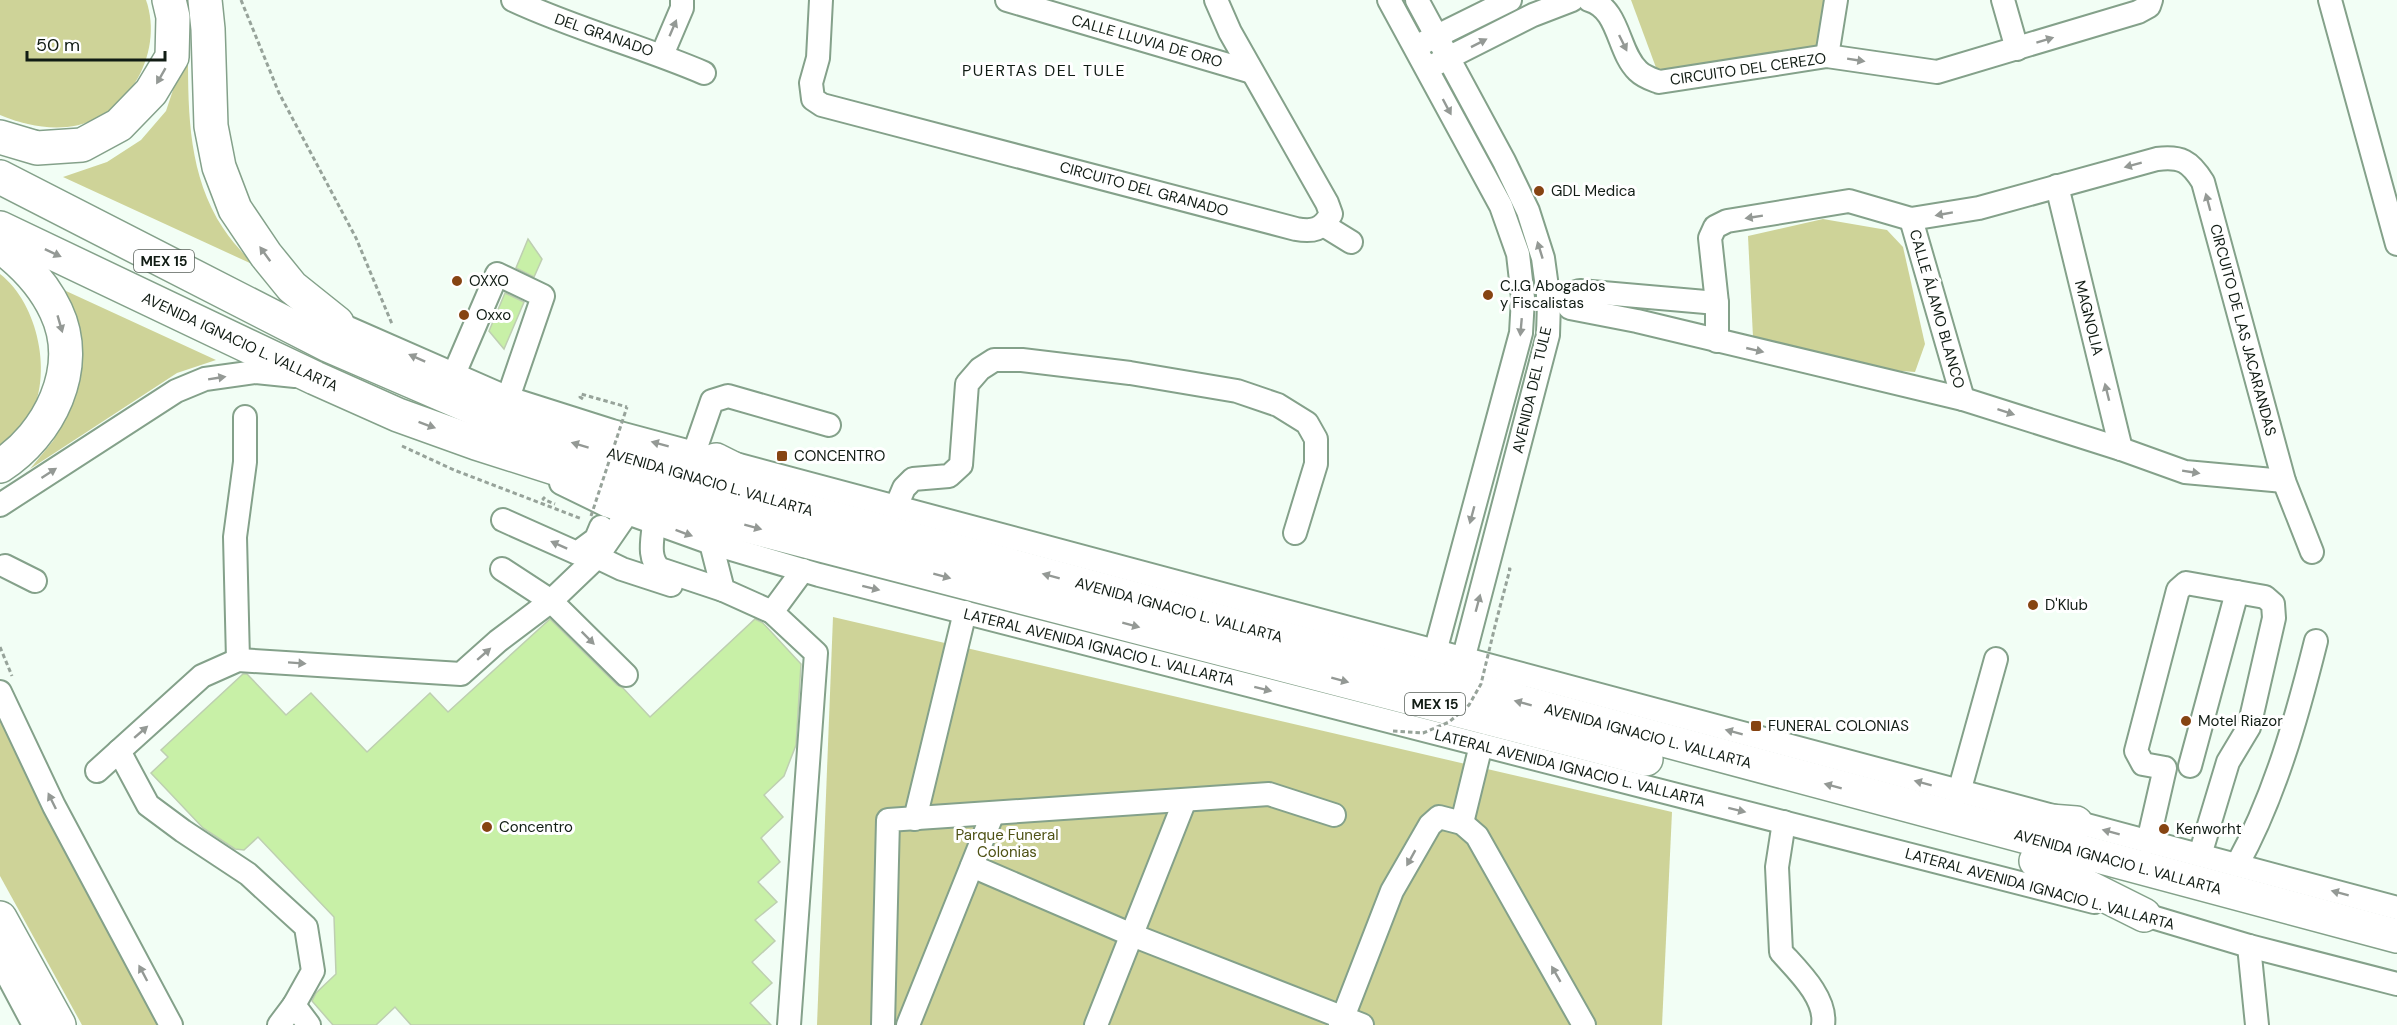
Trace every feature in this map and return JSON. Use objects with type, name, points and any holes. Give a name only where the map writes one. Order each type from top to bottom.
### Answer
[{"type":"highway","points":[[0,137],[38,148],[82,145],[119,125],[151,92],[172,57],[173,17],[169,0]]},
{"type":"highway","points":[[205,0],[211,126],[219,167],[235,209],[266,255],[292,287],[337,324]]},
{"type":"highway","points":[[0,160],[27,178],[337,324]]},
{"type":"highway","name":"AVENIDA IGNACIO L. VALLARTA","points":[[0,177],[328,345],[688,479],[2397,936]]},
{"type":"highway","name":"AVENIDA IGNACIO L. VALLARTA","points":[[0,228],[315,378],[398,415],[476,443],[686,510],[2397,956]]},
{"type":"highway","points":[[0,246],[36,277],[57,312],[65,342],[63,373],[56,402],[40,431],[15,456],[0,466]]},
{"type":"highway","points":[[705,457],[835,518]]},
{"type":"highway","points":[[1929,812],[2076,823]]},
{"type":"highway","points":[[2036,861],[2144,915]]},
{"type":"highway","points":[[0,918],[59,1025]]},
{"type":"street","name":"DEL GRANADO","points":[[513,0],[546,7],[704,73]]},
{"type":"street","points":[[662,55],[682,0]]},
{"type":"street","name":"CIRCUITO DEL GRANADO","points":[[821,0],[818,58],[811,83],[813,99],[822,105],[1296,230],[1311,231],[1324,226]]},
{"type":"street","points":[[1216,0],[1230,32],[1327,203],[1331,214],[1324,226],[1351,242]]},
{"type":"street","name":"AVENIDA DEL TULE","points":[[1389,0],[1501,206],[1518,254],[1523,298],[1521,333],[1435,652]]},
{"type":"street","name":"AVENIDA DEL TULE","points":[[1417,0],[1504,161],[1528,211],[1555,298],[1548,335],[1464,660]]},
{"type":"street","points":[[1415,47],[1510,0]]},
{"type":"street","points":[[1427,69],[1567,0]]},
{"type":"street","name":"CIRCUITO DEL CEREZO","points":[[1589,0],[1599,3],[1610,16],[1635,69],[1643,76],[1659,81],[1827,56],[1937,72],[2138,12],[2149,6],[2151,0]]},
{"type":"street","points":[[1827,56],[1836,0]]},
{"type":"street","points":[[2003,0],[2017,49]]},
{"type":"street","points":[[2330,0],[2388,175],[2397,244]]},
{"type":"street","name":"CALLE LLUVIA DE ORO","points":[[1011,1],[1252,72]]},
{"type":"street","name":"CIRCUITO DE LAS JACARANDAS","points":[[1717,341],[1717,303],[1710,238],[1715,227],[1727,221],[1849,201],[1911,219],[1978,208],[2171,157],[2190,164],[2203,182],[2284,481],[2312,552]]},
{"type":"street","name":"MAGNOLIA","points":[[2057,186],[2121,449]]},
{"type":"street","name":"CALLE ÁLAMO BLANCO","points":[[1911,219],[1963,399]]},
{"type":"street","points":[[454,374],[497,274],[543,296],[506,410]]},
{"type":"street","points":[[1523,298],[1555,298],[1580,291],[1717,303]]},
{"type":"street","points":[[1622,318],[1624,294]]},
{"type":"street","points":[[1555,298],[1570,308],[1622,318],[1963,399],[2186,472],[2284,481]]},
{"type":"street","points":[[1677,331],[1679,299]]},
{"type":"street","name":"AVENIDA IGNACIO L. VALLARTA","points":[[337,324],[454,374],[506,410],[612,431],[705,457]]},
{"type":"street","points":[[896,507],[908,482],[913,479],[949,476],[955,473],[961,465],[967,384],[980,369],[994,360],[1022,360],[1130,373],[1237,391],[1278,405],[1306,423],[1316,440],[1316,464],[1295,533]]},
{"type":"street","points":[[0,505],[176,391],[206,379],[256,372],[315,378]]},
{"type":"street","points":[[829,424],[728,396],[719,397],[712,401],[705,457],[2397,908]]},
{"type":"street","points":[[238,660],[235,537],[245,462],[245,417]]},
{"type":"street","name":"LATERAL AVENIDA IGNACIO L. VALLARTA","points":[[476,443],[610,512],[654,522],[711,543],[803,570],[2144,915],[2249,946],[2397,984]]},
{"type":"street","points":[[503,520],[577,554],[596,539],[610,512]]},
{"type":"street","points":[[97,771],[202,676],[238,660],[460,674],[498,641],[551,601],[597,557],[610,512]]},
{"type":"street","points":[[654,522],[652,557],[654,564],[660,569],[724,596],[772,612],[816,653],[789,1025]]},
{"type":"street","points":[[711,543],[724,596]]},
{"type":"street","points":[[597,557],[622,569],[662,582],[724,596],[769,600],[788,591]]},
{"type":"street","points":[[5,566],[35,581]]},
{"type":"street","points":[[502,569],[551,601],[626,675]]},
{"type":"street","points":[[772,612],[803,570]]},
{"type":"street","points":[[2200,855],[2228,762],[2249,727],[2274,618],[2273,604],[2265,597],[2186,583],[2178,590],[2136,750],[2143,764],[2165,768],[2173,764],[2190,766],[2224,775]]},
{"type":"street","points":[[2190,766],[2237,592]]},
{"type":"street","points":[[915,819],[965,612]]},
{"type":"street","points":[[2237,865],[2250,840],[2296,719],[2316,641]]},
{"type":"street","points":[[1959,792],[1996,659]]},
{"type":"street","points":[[0,692],[54,806],[171,1025]]},
{"type":"street","points":[[1454,821],[1474,743]]},
{"type":"street","points":[[119,751],[148,805],[248,874],[306,927],[313,970],[294,1005],[279,1025]]},
{"type":"street","points":[[2148,842],[2165,768]]},
{"type":"street","points":[[883,1025],[888,820],[1269,794],[1334,815]]},
{"type":"street","points":[[1096,1025],[1185,800]]},
{"type":"street","points":[[908,1025],[993,813]]},
{"type":"street","points":[[972,866],[1132,935],[1348,1023],[1392,891],[1430,825],[1439,817],[1454,821],[1477,836],[1584,1025]]},
{"type":"street","points":[[1784,822],[1777,867],[1781,952],[1804,977],[1825,1013],[1823,1025]]},
{"type":"street","points":[[2249,946],[2257,1025]]},
{"type":"street","points":[[0,961],[34,1025]]},
{"type":"street","points":[[0,984],[22,1025]]},
{"type":"street","points":[[294,1005],[309,1025]]},
{"type":"path","points":[[240,0],[279,93],[356,238],[394,329]]},
{"type":"path","points":[[600,405],[581,398],[580,395],[627,407],[610,512]]},
{"type":"path","points":[[576,400],[587,404]]},
{"type":"path","points":[[1393,731],[1423,733],[1449,722],[1468,705],[1481,684],[1496,622]]},
{"type":"green space","points":[[0,0],[146,0],[150,21],[150,42],[145,62],[136,82],[107,112],[88,122],[67,127],[50,127],[25,123],[0,115]]},
{"type":"green space","points":[[1631,0],[1829,0],[1823,51],[1658,73]]},
{"type":"green space","points":[[188,45],[188,92],[192,140],[202,185],[223,228],[252,264],[63,177],[107,162],[141,140],[166,111]]},
{"type":"green space","points":[[1823,219],[1887,230],[1903,247],[1925,344],[1915,372],[1889,370],[1753,337],[1748,236]]},
{"type":"green space","points":[[0,274],[24,303],[38,341],[41,362],[36,401],[29,418],[0,454]]},
{"type":"green space","points":[[53,285],[216,360],[177,373],[30,469],[53,441],[68,413],[75,379]]},
{"type":"green space","name":"Parque Funeral Colonias","points":[[833,617],[1672,812],[1662,1025],[817,1025]]},
{"type":"green space","points":[[0,713],[160,1025],[82,1025],[0,876]]},
{"type":"building","points":[[528,239],[542,259],[534,277],[516,268]]},
{"type":"building","points":[[505,293],[524,302],[504,349],[489,331]]},
{"type":"building","name":"Concentro","points":[[550,619],[617,685],[623,688],[650,717],[755,619],[763,623],[801,664],[796,745],[784,776],[764,795],[783,817],[761,838],[780,862],[758,882],[777,902],[755,920],[775,941],[752,962],[772,983],[750,1003],[771,1025],[411,1025],[395,1007],[376,1025],[333,1025],[312,1001],[316,993],[336,974],[334,917],[258,837],[244,850],[235,849],[203,828],[151,773],[168,757],[161,750],[243,674],[247,674],[286,715],[311,693],[367,752],[430,693],[448,712]]},
{"type":"place","name":"GDL Medica","points":[[1539,191]]},
{"type":"place","name":"OXXO","points":[[457,281]]},
{"type":"place","name":"C.I.G Abogados y Fiscalistas","points":[[1488,295]]},
{"type":"place","name":"Oxxo","points":[[464,315]]},
{"type":"place","name":"CONCENTRO","points":[[782,456]]},
{"type":"place","name":"D'Klub","points":[[2033,605]]},
{"type":"place","name":"Motel Riazor","points":[[2186,721]]},
{"type":"place","name":"FUNERAL COLONIAS","points":[[1756,726]]},
{"type":"place","name":"Concentro","points":[[487,827]]},
{"type":"place","name":"Kenworht","points":[[2164,829]]},
{"type":"district","name":"PUERTAS DEL TULE","points":[[1044,70]]}]
